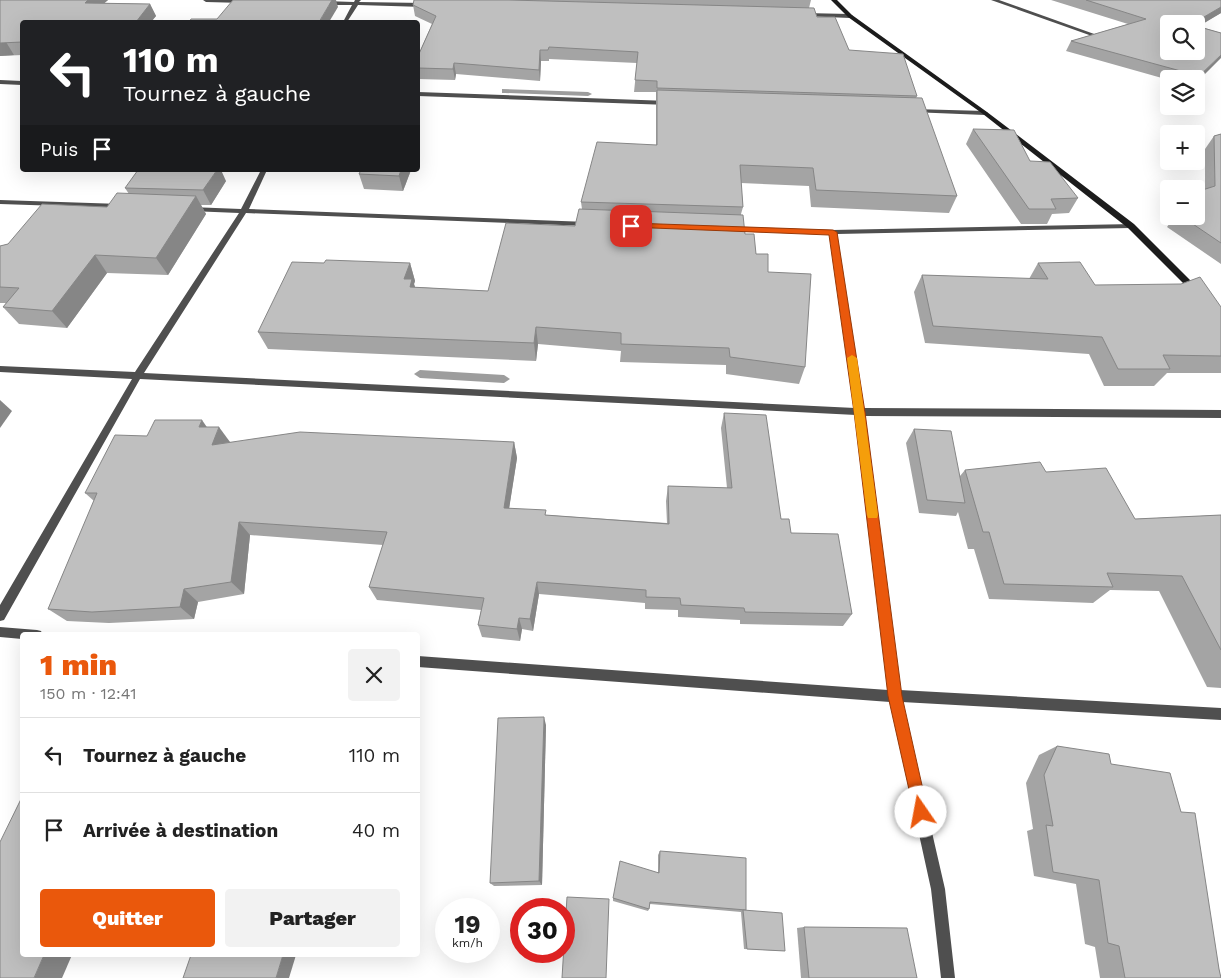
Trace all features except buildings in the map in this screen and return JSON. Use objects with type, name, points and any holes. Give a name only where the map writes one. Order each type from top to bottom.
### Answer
[{"type":"main road","points":[[834,0],[850,16],[984,113],[1131,226],[1201,296]]},
{"type":"street","points":[[206,0],[246,1]]},
{"type":"street","points":[[994,0],[1094,35]]},
{"type":"street","points":[[316,2],[435,5]]},
{"type":"street","points":[[346,20],[357,2]]},
{"type":"street","points":[[801,15],[850,16]]},
{"type":"street","points":[[0,82],[20,83]]},
{"type":"street","points":[[420,94],[676,104]]},
{"type":"street","points":[[905,111],[984,113]]},
{"type":"street","points":[[0,616],[139,374],[244,211],[263,172]]},
{"type":"street","points":[[0,202],[127,206]]},
{"type":"street","points":[[185,209],[600,224]]},
{"type":"street","points":[[728,229],[833,232],[1131,226]]},
{"type":"street","points":[[833,232],[860,412],[895,696],[938,889],[948,978]]},
{"type":"street","points":[[0,369],[139,374],[860,412],[1221,414]]},
{"type":"street","points":[[0,632],[20,634]]},
{"type":"street","points":[[420,662],[895,696],[1221,714]]},
{"type":"waterway","points":[[505,91],[588,94]]},
{"type":"waterway","points":[[420,374],[504,379]]},
{"type":"slow traffic","points":[[852,358],[873,515]]},
{"type":"route","points":[[631,226],[833,232],[860,412],[895,696],[921,812]]}]
